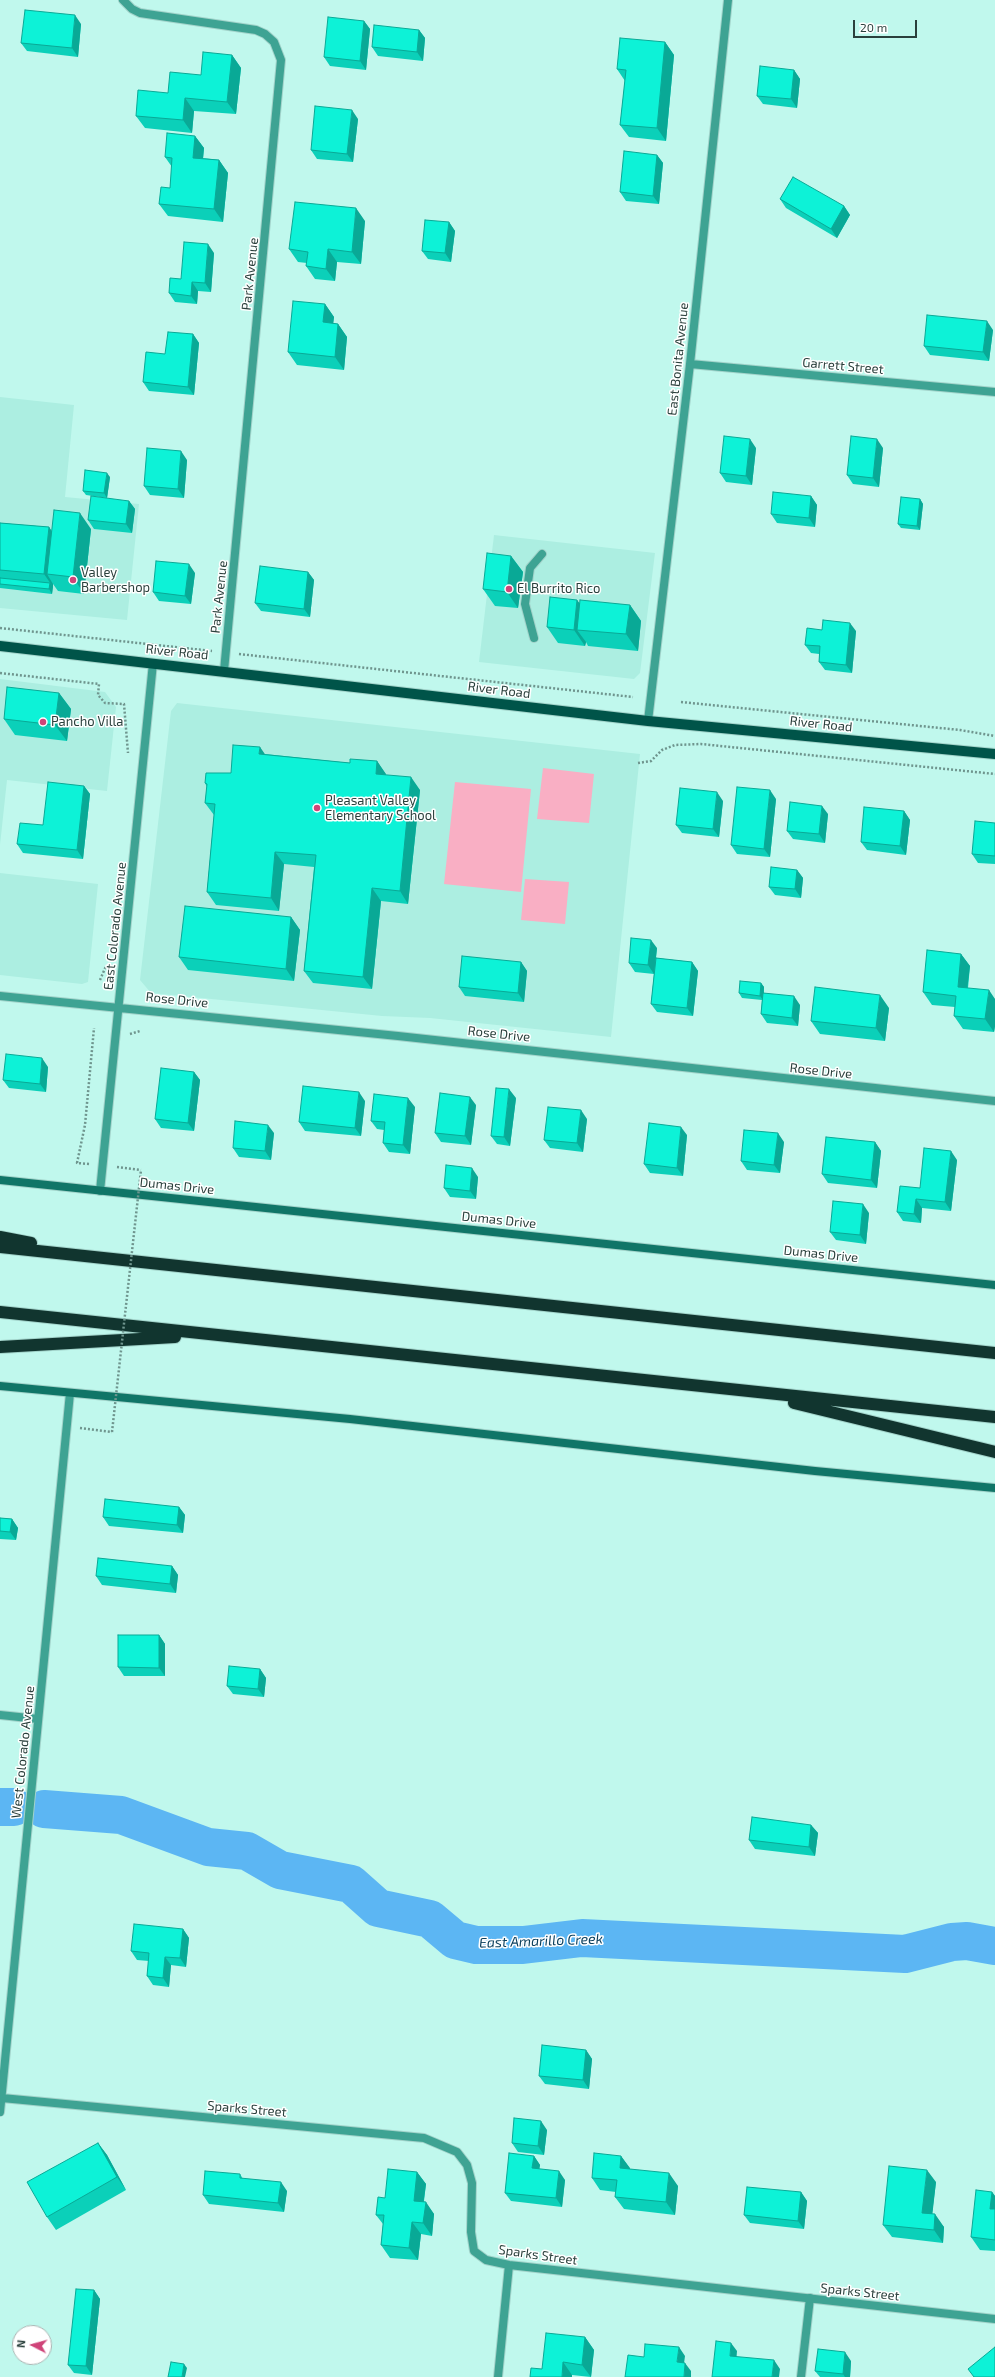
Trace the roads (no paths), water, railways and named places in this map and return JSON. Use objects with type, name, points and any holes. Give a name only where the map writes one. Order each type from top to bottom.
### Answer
[{"type":"highway","points":[[0,1237],[111,1258]]},
{"type":"highway","points":[[0,1247],[995,1353]]},
{"type":"highway","points":[[0,1312],[752,1393],[995,1417]]},
{"type":"highway","points":[[0,1347],[210,1335]]},
{"type":"highway","points":[[752,1393],[995,1452]]},
{"type":"main road","name":"River Road","points":[[0,646],[648,721],[995,754]]},
{"type":"main road","name":"Dumas Drive","points":[[0,1180],[995,1284]]},
{"type":"main road","points":[[0,1386],[342,1418],[815,1471],[995,1488]]},
{"type":"street","name":"Park Avenue","points":[[123,0],[132,9],[140,13],[256,30],[265,34],[274,42],[281,60],[224,671]]},
{"type":"street","name":"East Bonita Avenue","points":[[648,721],[690,364],[728,0]]},
{"type":"street","name":"Garrett Street","points":[[690,364],[995,392]]},
{"type":"street","points":[[534,638],[525,610],[526,596],[530,568],[542,554]]},
{"type":"street","name":"East Colorado Avenue","points":[[100,1190],[153,663]]},
{"type":"street","name":"Rose Drive","points":[[0,996],[995,1101]]},
{"type":"street","name":"West Colorado Avenue","points":[[0,2112],[70,1393]]},
{"type":"street","points":[[0,1715],[38,1719]]},
{"type":"street","name":"Sparks Street","points":[[2,2098],[424,2138],[457,2152],[467,2165],[472,2182],[471,2232],[474,2251],[486,2260],[509,2265],[995,2319]]},
{"type":"street","points":[[498,2377],[509,2265]]},
{"type":"street","points":[[801,2377],[810,2298]]},
{"type":"waterway","name":"East Amarillo Creek","points":[[0,1807],[14,1807]]},
{"type":"waterway","name":"East Amarillo Creek","points":[[44,1809],[121,1815],[208,1847],[247,1851],[280,1870],[351,1884],[378,1908],[430,1919],[455,1940],[476,1945],[523,1945],[582,1938],[905,1954],[952,1942],[967,1941],[995,1946]]},
{"type":"place","name":"Valley Barbershop","points":[[73,580]]},
{"type":"place","name":"El Burrito Rico","points":[[509,589]]},
{"type":"place","name":"Pancho Villa","points":[[43,722]]},
{"type":"place","name":"Pleasant Valley Elementary School","points":[[317,808]]}]
